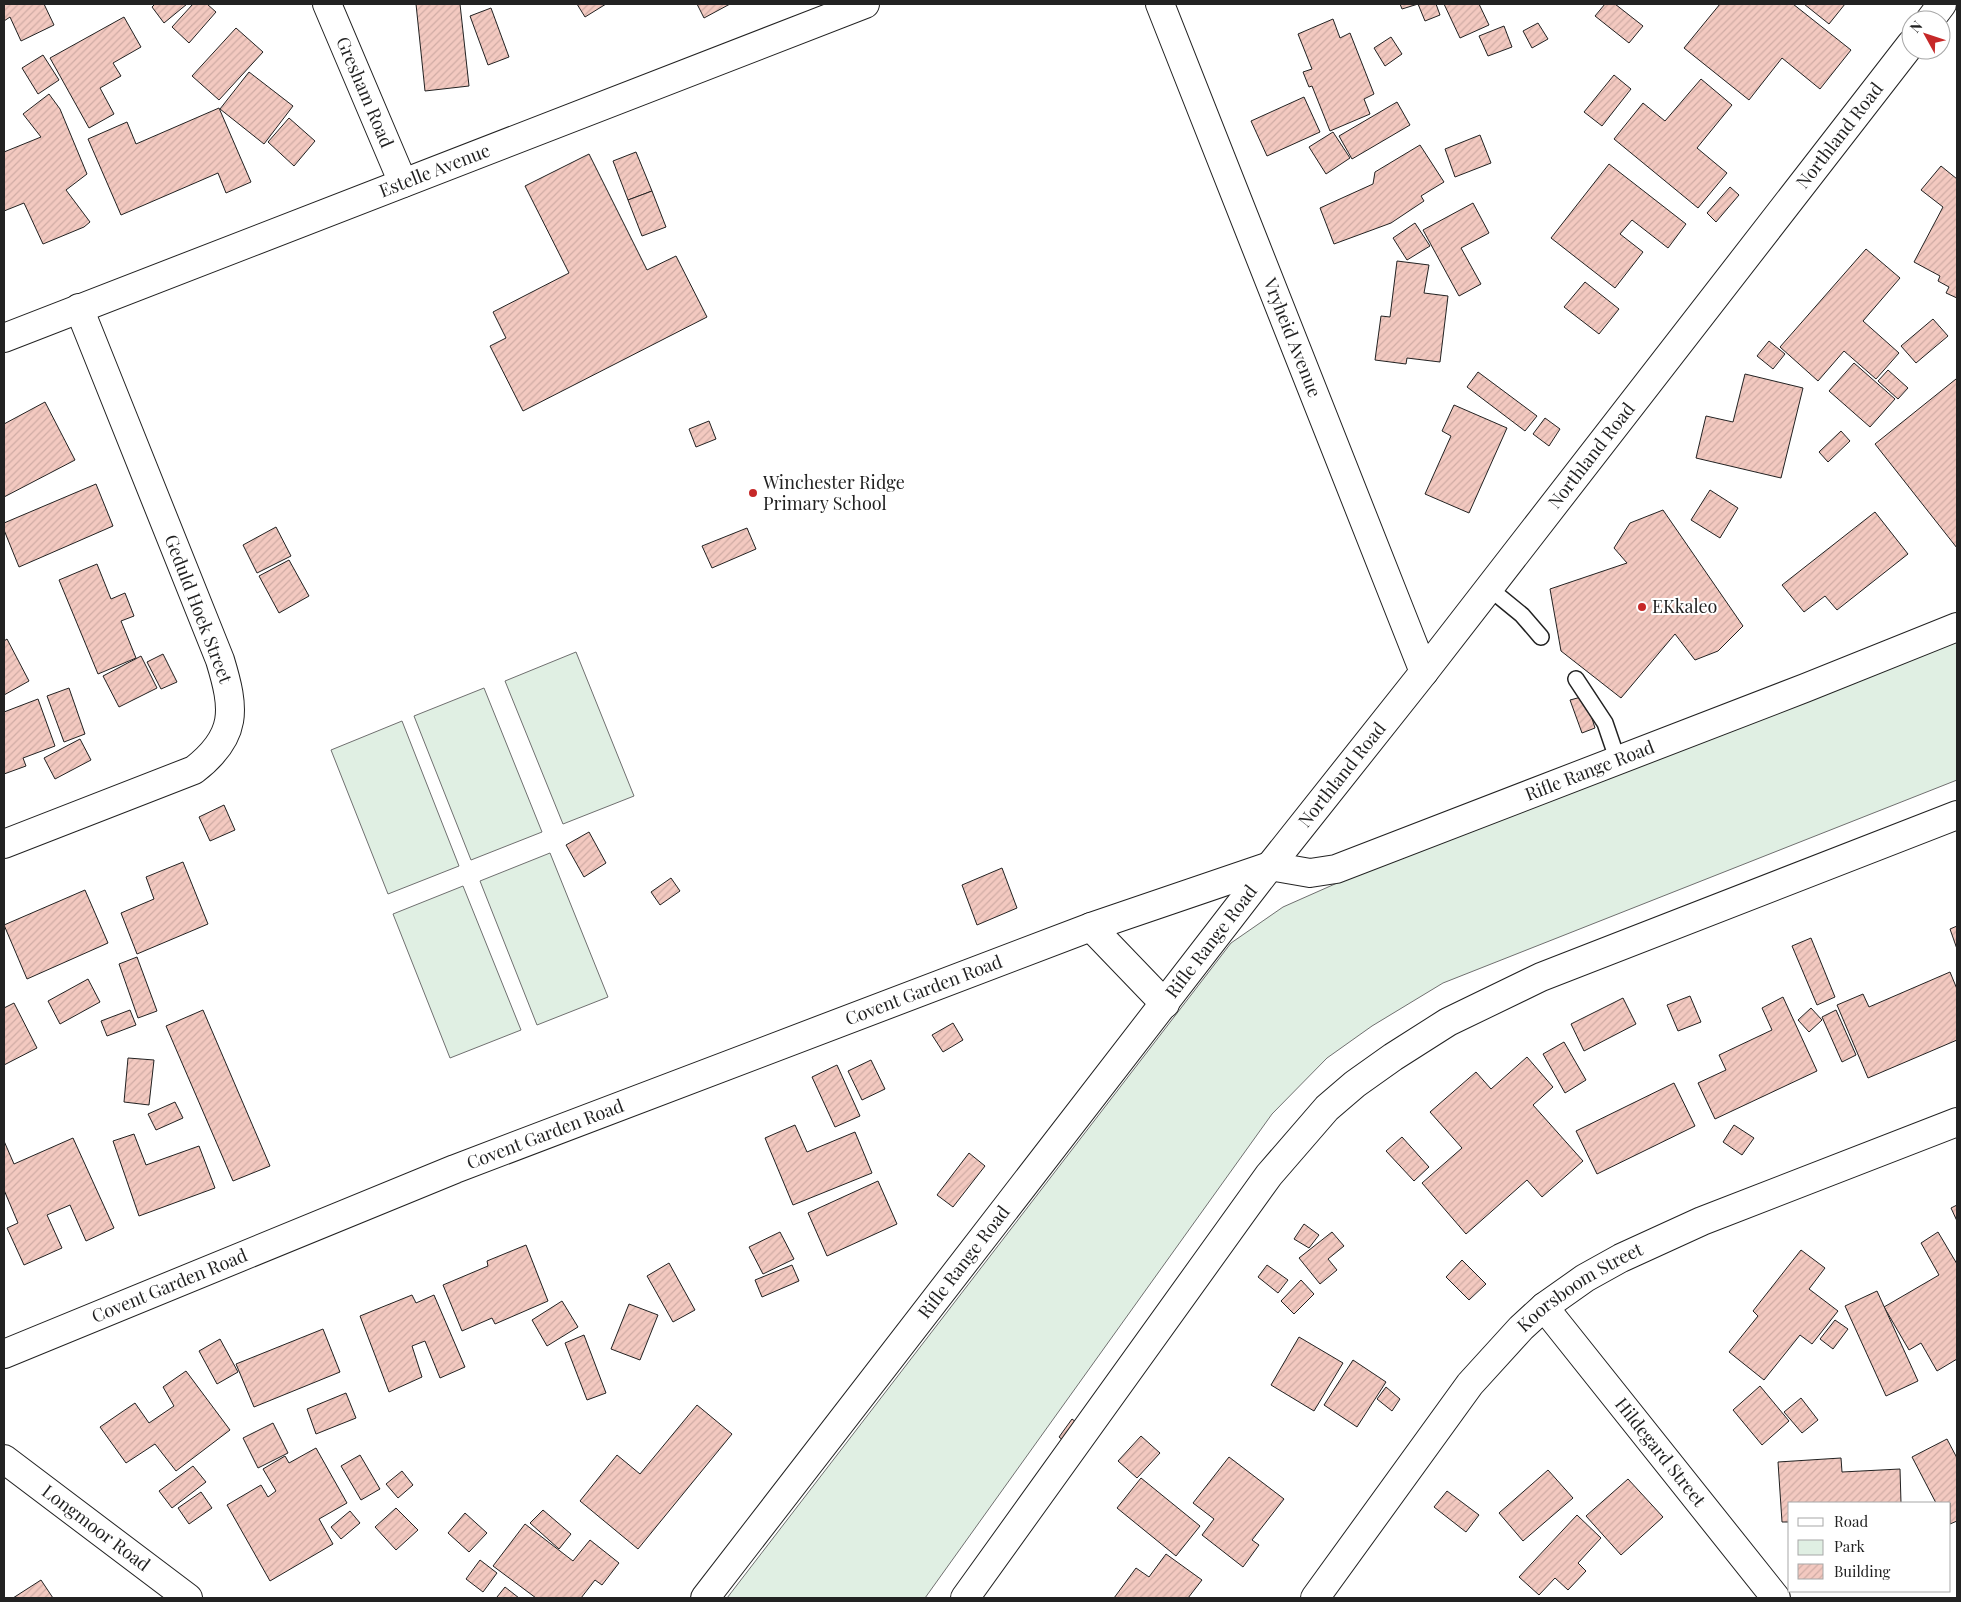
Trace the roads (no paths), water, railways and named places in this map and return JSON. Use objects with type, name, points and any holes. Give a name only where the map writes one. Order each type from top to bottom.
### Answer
[{"type":"street","name":"Gresham Road","points":[[327,4],[402,183]]},
{"type":"street","name":"Estelle Avenue","points":[[4,338],[865,4]]},
{"type":"street","name":"Vryheid Avenue","points":[[1160,4],[1424,672]]},
{"type":"street","name":"Northland Road","points":[[1270,866],[1424,672],[1901,57]]},
{"type":"street","name":"Geduld Hoek Street","points":[[4,844],[194,770],[206,762],[215,750],[228,726],[231,713],[228,690],[220,660],[79,308]]},
{"type":"street","name":"Rifle Range Road","points":[[705,1598],[1270,866],[1310,873],[1336,869],[1618,761],[1957,627]]},
{"type":"street","points":[[965,1598],[1269,1175],[1327,1108],[1355,1084],[1448,1022],[1533,981],[1606,950],[1957,815]]},
{"type":"street","name":"Covent Garden Road","points":[[4,1354],[455,1169],[1091,927],[1270,866]]},
{"type":"street","points":[[1091,927],[1165,1004]]},
{"type":"street","name":"Koorsboom Street","points":[[1315,1598],[1470,1384],[1521,1328],[1544,1307],[1584,1278],[1621,1258],[1702,1221],[1957,1122]]},
{"type":"street","name":"Hildegard Street","points":[[1544,1307],[1776,1598]]},
{"type":"street","name":"Longmoor Road","points":[[4,1459],[188,1598]]},
{"type":"lane","points":[[1489,588],[1522,615],[1541,637]]},
{"type":"lane","points":[[1576,679],[1606,724],[1618,761]]},
{"type":"place","name":"Winchester Ridge Primary School","points":[[753,493]]},
{"type":"place","name":"EKkaleo","points":[[1642,607]]}]
